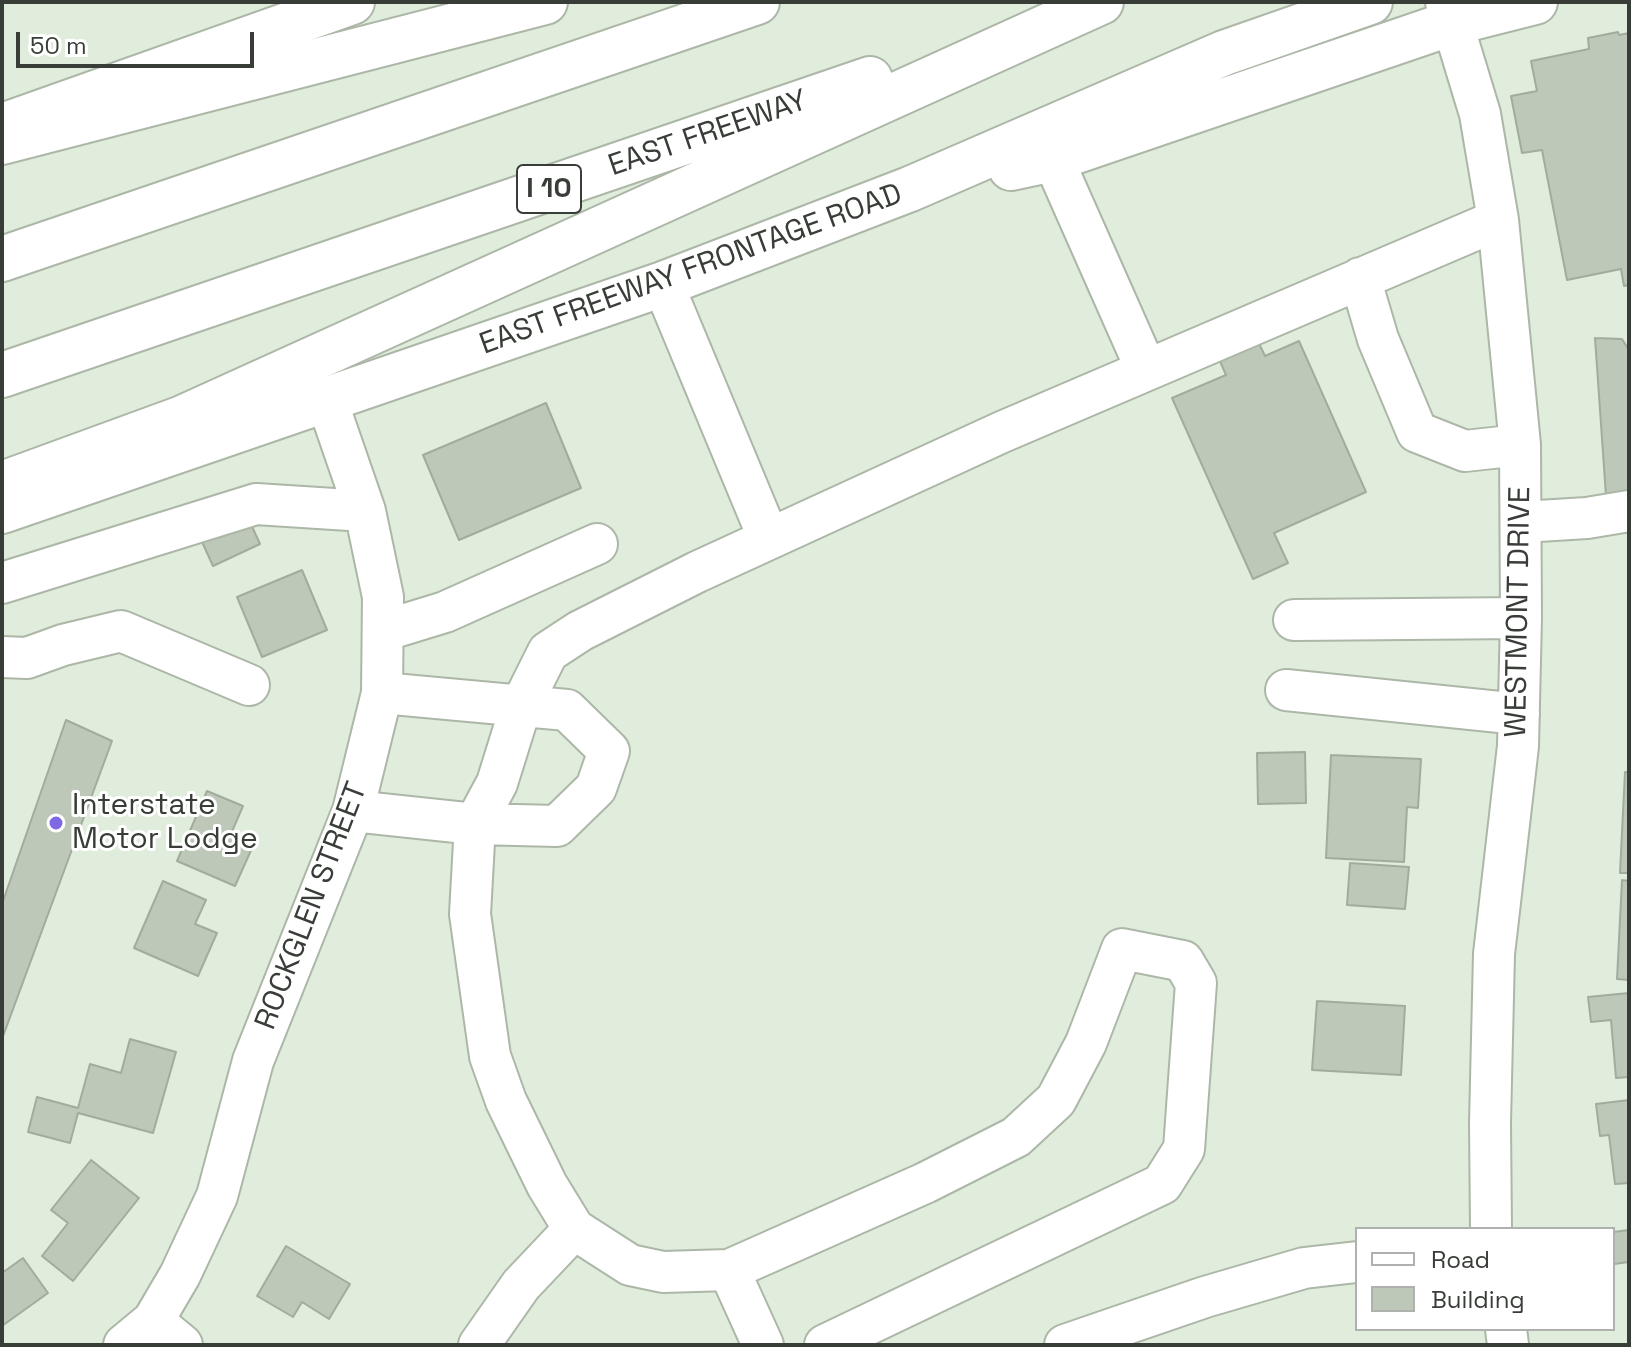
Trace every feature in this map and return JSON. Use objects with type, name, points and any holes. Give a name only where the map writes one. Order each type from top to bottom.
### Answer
[{"type":"main road","points":[[2,126],[352,2]]},
{"type":"main road","points":[[2,142],[545,2]]},
{"type":"main road","points":[[2,259],[757,2]]},
{"type":"main road","points":[[2,484],[180,419],[1098,2]]},
{"type":"main road","name":"EAST FREEWAY","points":[[2,375],[1098,2]]},
{"type":"main road","name":"EAST FREEWAY FRONTAGE ROAD","points":[[2,511],[334,421],[663,284],[910,189],[1224,53],[1370,2]]},
{"type":"main road","points":[[910,189],[1053,159],[1449,12],[1535,2]]},
{"type":"street","name":"WESTMONT DRIVE","points":[[1449,12],[1480,114],[1498,220],[1520,445],[1522,522],[1518,746],[1494,954],[1491,1227]]},
{"type":"street","points":[[1053,159],[1146,369]]},
{"type":"street","points":[[825,1345],[1162,1184],[1184,1149],[1196,983],[1183,961],[1122,949],[1086,1043],[1056,1100],[1016,1137],[925,1183],[729,1270],[663,1272],[630,1265],[574,1229],[547,1185],[506,1101],[490,1056],[470,914],[475,824],[497,783],[521,706],[548,652],[580,631],[769,539],[1002,432],[1498,220]]},
{"type":"street","points":[[1360,278],[1378,339],[1417,432],[1465,451],[1520,445]]},
{"type":"street","points":[[663,284],[769,539]]},
{"type":"street","name":"ROCKGLEN STREET","points":[[153,1337],[217,1196],[253,1061],[353,811],[382,693],[383,597],[365,511],[334,421]]},
{"type":"street","points":[[2,583],[256,504],[365,511]]},
{"type":"street","points":[[1522,522],[1587,518],[1629,511]]},
{"type":"street","points":[[383,631],[445,612],[597,544]]},
{"type":"street","points":[[1294,620],[1521,618]]},
{"type":"street","points":[[2,657],[27,658],[63,645],[121,631],[249,685]]},
{"type":"street","points":[[1286,690],[1519,714]]},
{"type":"street","points":[[353,811],[475,824],[557,826],[596,788],[609,751],[567,710],[382,693]]},
{"type":"street","points":[[479,1345],[521,1285],[574,1229]]},
{"type":"street","points":[[1065,1345],[1205,1297],[1304,1268],[1355,1262]]},
{"type":"street","points":[[729,1270],[763,1345]]},
{"type":"building","points":[[1618,32],[1619,35],[1629,33],[1629,285],[1624,286],[1621,269],[1567,280],[1542,150],[1522,153],[1511,96],[1537,91],[1531,61],[1589,49],[1588,38]]},
{"type":"building","points":[[1255,335],[1265,356],[1299,341],[1366,492],[1274,533],[1288,563],[1253,579],[1172,398],[1226,375],[1216,352]]},
{"type":"building","points":[[1595,338],[1622,339],[1629,350],[1629,492],[1606,496]]},
{"type":"building","points":[[546,403],[581,488],[459,540],[423,455]]},
{"type":"building","points":[[245,511],[260,544],[213,566],[198,533]]},
{"type":"building","points":[[302,570],[327,630],[262,657],[237,597]]},
{"type":"building","name":"Interstate Motor Lodge","points":[[66,720],[112,741],[2,1039],[2,904]]},
{"type":"building","points":[[1305,752],[1306,803],[1258,804],[1257,753]]},
{"type":"building","points":[[1331,755],[1421,759],[1418,808],[1407,807],[1404,862],[1326,858]]},
{"type":"building","points":[[1625,772],[1629,772],[1629,873],[1620,873]]},
{"type":"building","points":[[207,791],[243,806],[230,836],[253,846],[235,886],[177,861]]},
{"type":"building","points":[[1350,863],[1409,867],[1405,909],[1347,905]]},
{"type":"building","points":[[1622,880],[1629,881],[1629,980],[1617,979]]},
{"type":"building","points":[[163,881],[206,900],[195,924],[217,933],[198,976],[134,948]]},
{"type":"building","points":[[1629,993],[1629,1077],[1616,1078],[1611,1020],[1591,1022],[1588,997]]},
{"type":"building","points":[[1317,1001],[1405,1006],[1401,1075],[1312,1070]]},
{"type":"building","points":[[130,1039],[176,1052],[153,1133],[78,1113],[70,1143],[28,1132],[37,1097],[78,1108],[90,1064],[121,1073]]},
{"type":"building","points":[[1629,1100],[1629,1183],[1615,1184],[1609,1135],[1600,1136],[1596,1104]]},
{"type":"building","points":[[91,1160],[139,1198],[73,1281],[42,1256],[68,1223],[51,1210]]},
{"type":"building","points":[[1629,1230],[1629,1262],[1615,1264],[1615,1232]]},
{"type":"building","points":[[286,1246],[350,1284],[329,1319],[302,1302],[293,1317],[257,1296]]},
{"type":"building","points":[[23,1258],[48,1293],[2,1326],[2,1273]]},
{"type":"place","name":"Interstate Motor Lodge","points":[[56,823]]}]
